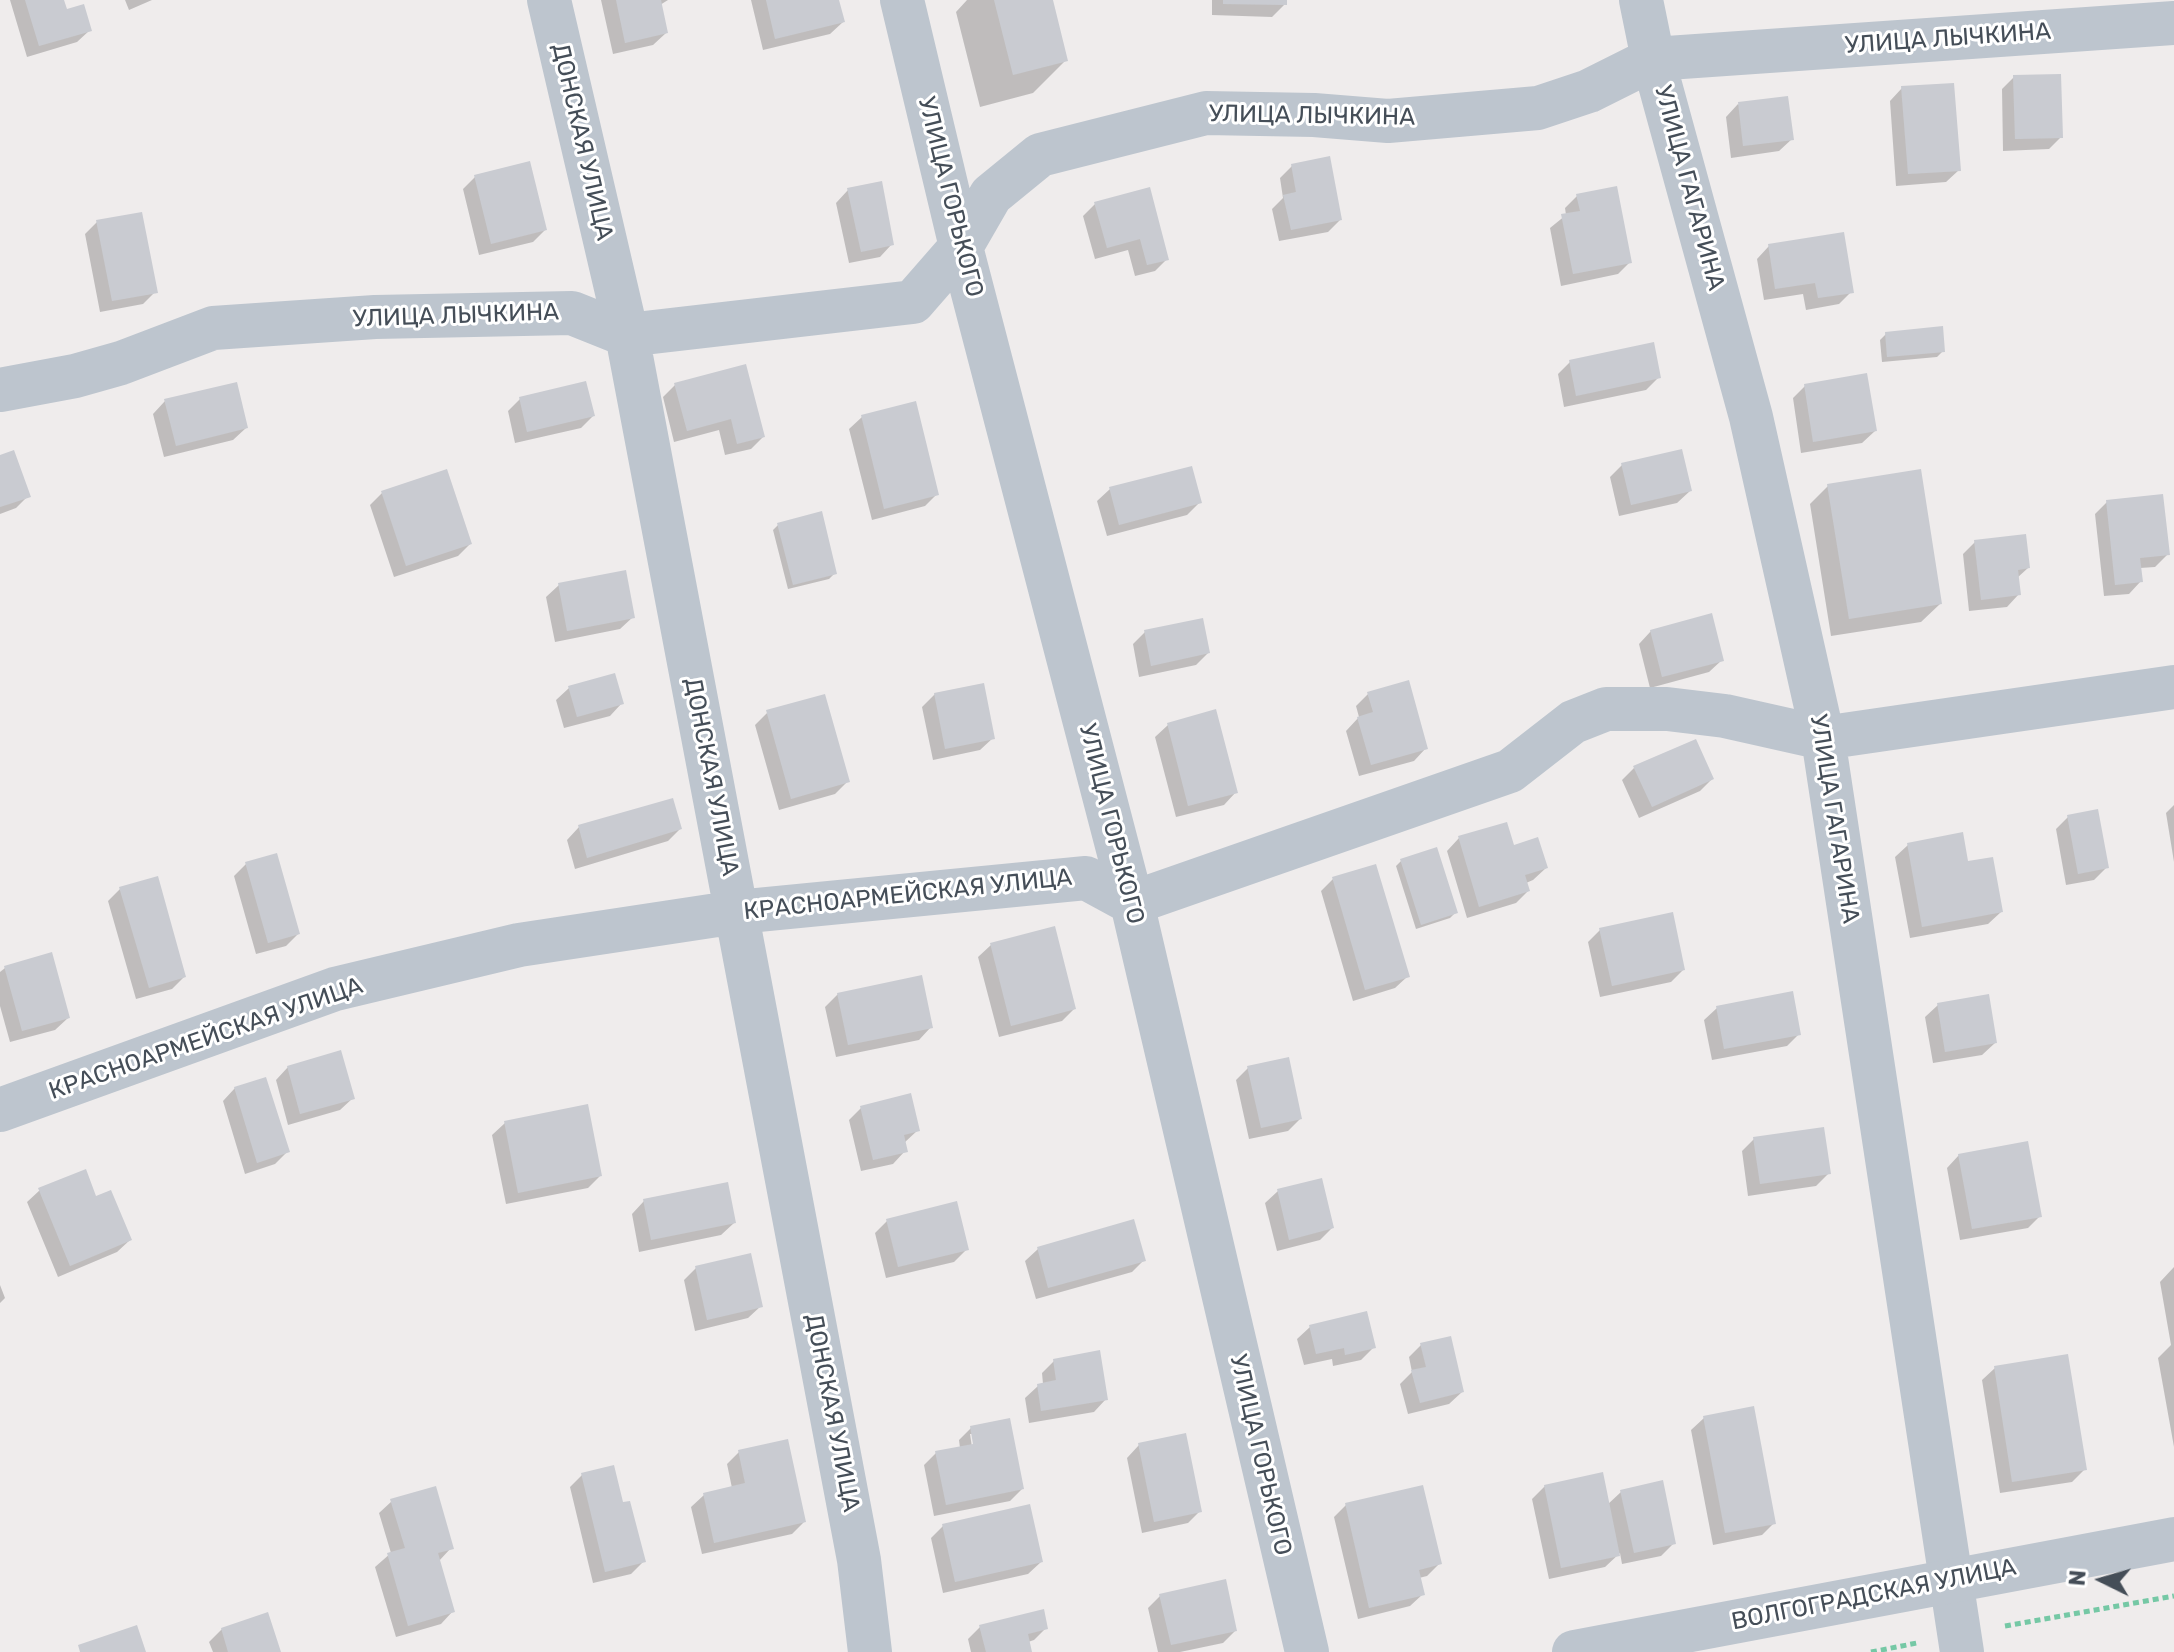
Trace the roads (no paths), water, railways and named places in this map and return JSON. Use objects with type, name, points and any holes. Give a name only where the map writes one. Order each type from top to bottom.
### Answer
[{"type":"street","name":"ДОНСКАЯ УЛИЦА","points":[[549,0],[627,335],[859,1560],[870,1652]]},
{"type":"street","name":"УЛИЦА ГОРЬКОГО","points":[[902,0],[961,247],[1132,903],[1307,1652]]},
{"type":"street","name":"УЛИЦА ГАГАРИНА","points":[[1641,0],[1653,59],[1751,417],[1823,738],[1960,1643]]},
{"type":"street","name":"УЛИЦА ЛЫЧКИНА","points":[[0,390],[75,376],[121,363],[213,328],[375,317],[572,313],[627,335],[913,302],[961,247],[991,195],[1040,155],[1206,113],[1314,115],[1388,121],[1538,108],[1589,91],[1653,59],[2174,23]]},
{"type":"street","points":[[1132,903],[1510,771],[1573,722],[1606,709],[1667,709],[1725,716],[1823,738],[2174,687]]},
{"type":"street","name":"КРАСНОАРМЕЙСКАЯ УЛИЦА","points":[[0,1110],[335,989],[519,945],[737,912],[1086,878],[1132,903]]},
{"type":"street","name":"ВОЛГОГРАДСКАЯ УЛИЦА","points":[[1574,1652],[2174,1539]]}]
